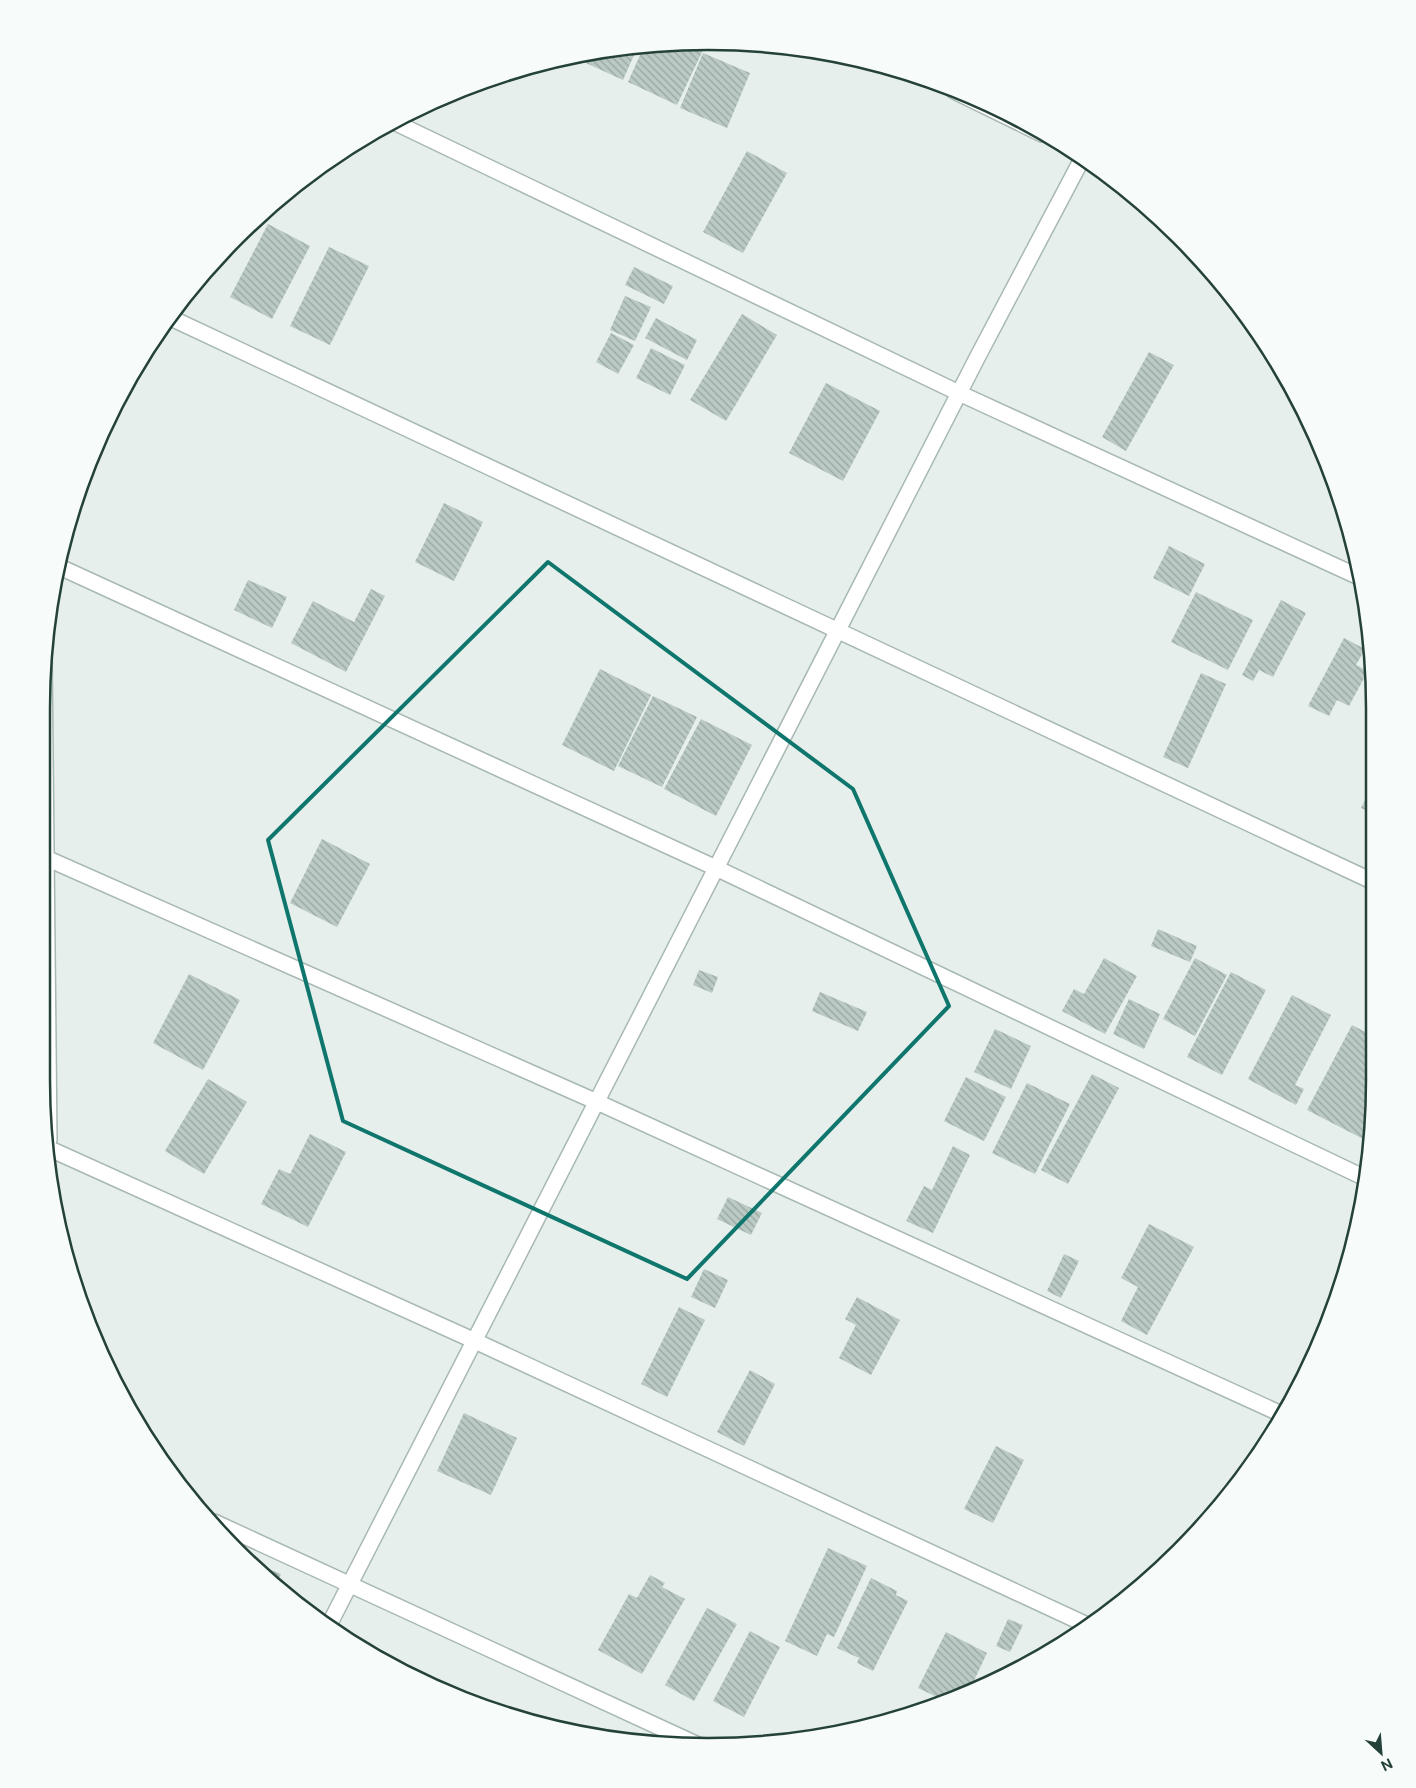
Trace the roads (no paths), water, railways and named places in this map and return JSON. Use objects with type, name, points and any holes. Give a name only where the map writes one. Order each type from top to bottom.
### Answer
[{"type":"street","points":[[402,126],[959,393],[1352,574]]},
{"type":"street","points":[[332,1620],[959,393],[1079,165]]},
{"type":"street","points":[[176,321],[1366,878]]},
{"type":"street","points":[[65,569],[716,868],[1359,1175]]},
{"type":"street","points":[[50,860],[597,1102],[1276,1412]]},
{"type":"street","points":[[54,1151],[475,1341],[1081,1622]]},
{"type":"street","points":[[226,1528],[679,1737]]}]
